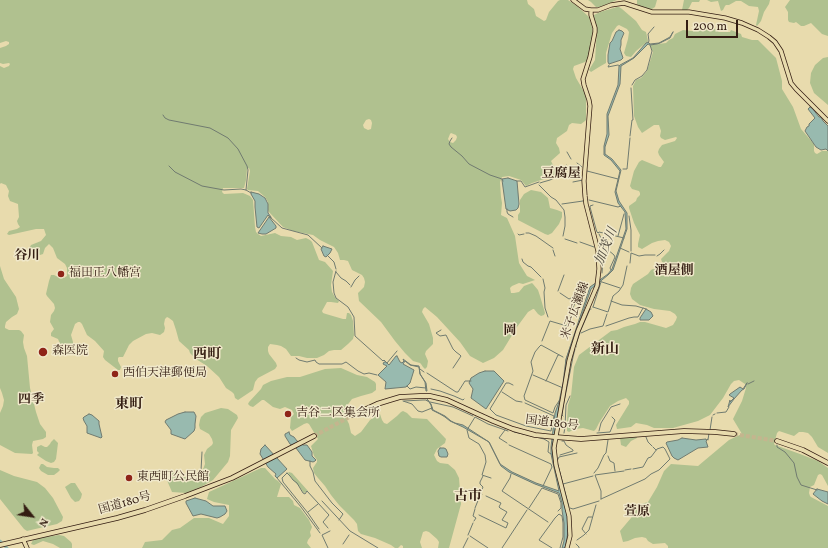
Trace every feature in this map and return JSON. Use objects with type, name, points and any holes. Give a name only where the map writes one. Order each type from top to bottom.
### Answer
[{"type":"highway","name":"国道180号","points":[[353,415],[390,400],[409,396],[430,396],[447,400],[513,429],[535,435],[581,439],[684,431],[734,434]]},
{"type":"highway","name":"国道180号","points":[[0,545],[145,510],[214,485],[314,436]]},
{"type":"highway","points":[[777,441],[802,450],[828,463]]},
{"type":"main road","points":[[572,0],[585,9],[591,10],[598,10],[611,5],[624,3],[652,12],[689,12],[725,18],[758,30],[775,42],[781,51],[792,83],[796,89],[828,121]]},
{"type":"main road","name":"米子広瀬線","points":[[567,548],[570,536],[569,516],[554,448],[569,361],[578,331],[597,286],[599,265],[598,254],[586,201],[584,181],[590,106],[584,85],[584,79],[595,32],[590,15],[591,10]]},
{"type":"main road","points":[[23,539],[27,548]]},
{"type":"green space","points":[[0,0],[527,0],[528,4],[534,9],[536,16],[544,21],[558,1],[568,0],[589,17],[593,32],[588,60],[574,66],[573,69],[576,78],[586,95],[586,120],[581,124],[572,123],[569,125],[567,131],[557,138],[556,143],[560,153],[551,161],[553,165],[558,168],[558,173],[526,186],[521,180],[509,176],[502,177],[500,182],[502,203],[501,215],[507,218],[515,236],[519,263],[527,276],[535,280],[512,286],[510,288],[511,293],[519,292],[524,286],[532,283],[538,290],[545,313],[541,316],[534,309],[528,312],[503,350],[494,358],[483,363],[470,356],[460,342],[437,317],[425,307],[422,312],[429,324],[433,344],[425,354],[428,361],[425,369],[420,363],[413,361],[405,353],[381,322],[359,301],[358,293],[364,287],[365,282],[362,275],[352,270],[348,261],[340,260],[334,247],[313,235],[293,231],[283,227],[269,212],[268,202],[265,197],[258,191],[247,189],[250,171],[249,168],[247,169],[244,188],[223,188],[222,192],[224,194],[243,193],[250,196],[253,200],[256,232],[261,236],[275,233],[297,240],[306,238],[312,242],[319,260],[325,262],[333,271],[331,285],[332,292],[339,301],[338,303],[327,302],[322,311],[323,313],[343,319],[346,319],[347,313],[351,315],[354,335],[353,339],[348,344],[341,350],[329,351],[317,358],[307,358],[291,356],[286,349],[281,346],[270,344],[268,351],[277,366],[275,369],[258,378],[255,382],[253,390],[238,400],[232,392],[226,388],[219,377],[207,366],[196,359],[179,341],[173,321],[167,317],[164,324],[164,332],[160,335],[152,333],[146,334],[129,345],[123,357],[118,358],[121,367],[120,370],[105,360],[103,357],[104,351],[87,335],[80,322],[75,324],[71,335],[73,345],[68,346],[65,351],[63,351],[61,350],[58,339],[51,336],[54,329],[50,322],[51,315],[55,308],[54,304],[46,294],[51,275],[64,278],[67,276],[67,268],[65,264],[57,258],[53,248],[49,244],[45,248],[43,254],[40,255],[33,254],[30,250],[31,245],[41,241],[46,235],[44,229],[36,229],[9,235],[7,234],[9,231],[20,227],[17,221],[19,217],[18,204],[10,201],[8,196],[9,191],[6,185],[0,184],[0,66],[4,68],[10,64],[0,63],[0,48],[9,44],[9,42],[6,41],[0,43]],"holes":[[[369,119],[372,123],[371,129],[368,130],[364,128],[363,125],[366,120]],[[451,133],[457,137],[453,143],[448,139]]]},
{"type":"green space","points":[[588,0],[617,0],[600,7],[596,7]]},
{"type":"green space","points":[[637,0],[657,0],[655,7],[648,9],[639,7]]},
{"type":"green space","points":[[684,0],[700,0],[699,2],[692,2],[686,11],[682,10]]},
{"type":"green space","points":[[707,0],[770,0],[761,21],[757,26],[759,11],[758,7],[749,6],[741,1],[736,1],[726,5],[721,11],[718,1],[711,2]]},
{"type":"green space","points":[[790,0],[828,0],[828,36],[822,34],[811,23],[801,26],[796,22],[789,22],[788,12],[785,7]]},
{"type":"green space","points":[[617,7],[622,9],[636,21],[642,30],[646,32],[648,41],[631,57],[626,56],[624,53],[629,32],[627,29],[619,25],[617,26],[612,33],[606,53],[606,63],[591,72],[589,70],[595,60],[597,29],[594,15]]},
{"type":"green space","points":[[714,28],[719,32],[730,32],[731,30],[741,34],[742,37],[758,40],[776,58],[782,81],[782,89],[793,107],[801,129],[814,144],[815,153],[817,154],[822,151],[828,151],[828,453],[818,447],[808,433],[803,432],[799,432],[794,436],[779,431],[774,444],[818,461],[828,468],[828,486],[820,474],[818,475],[814,485],[810,487],[809,493],[811,497],[828,506],[828,548],[668,548],[665,543],[653,544],[646,538],[642,537],[623,542],[620,531],[631,518],[638,505],[648,502],[664,471],[671,464],[698,466],[729,440],[742,434],[733,419],[742,401],[746,388],[745,384],[739,380],[734,381],[731,384],[723,398],[710,415],[698,421],[673,428],[654,428],[636,423],[631,427],[617,429],[616,425],[629,404],[629,401],[626,398],[610,406],[594,431],[583,428],[575,429],[569,432],[567,431],[568,405],[571,396],[574,367],[579,355],[611,331],[640,322],[666,328],[673,325],[676,320],[677,317],[675,314],[670,311],[640,305],[632,299],[630,294],[633,284],[648,274],[651,270],[665,271],[668,269],[668,266],[662,262],[661,259],[669,251],[671,246],[669,242],[665,240],[652,243],[642,249],[638,247],[640,235],[629,208],[629,206],[636,201],[640,195],[639,191],[632,189],[630,186],[634,171],[639,162],[642,160],[661,167],[664,162],[659,155],[659,149],[662,145],[675,141],[677,138],[665,140],[661,138],[659,125],[654,125],[642,133],[634,116],[633,86],[636,80],[641,78],[647,71],[653,52],[650,46],[651,45],[666,43],[673,38],[675,34],[683,30],[692,31]]},
{"type":"green space","points":[[828,57],[828,105],[814,93],[810,83],[811,73],[815,65],[823,58]]},
{"type":"green space","points":[[531,190],[541,192],[548,198],[550,208],[562,212],[562,217],[559,224],[552,233],[548,235],[518,220],[520,200],[524,194]]},
{"type":"green space","points":[[0,266],[4,279],[16,297],[19,309],[17,314],[6,322],[5,328],[9,330],[19,330],[24,335],[23,342],[27,356],[30,388],[40,424],[46,432],[46,437],[33,441],[32,454],[15,453],[0,445],[0,413],[4,400],[0,388]]},
{"type":"green space","points":[[341,368],[357,375],[367,377],[376,384],[376,390],[372,393],[352,399],[346,407],[345,416],[351,433],[355,436],[361,432],[370,420],[377,415],[380,414],[384,423],[387,424],[403,411],[412,418],[427,419],[446,439],[445,443],[437,449],[434,455],[437,461],[448,464],[455,470],[459,478],[461,504],[449,548],[438,548],[439,542],[437,539],[426,531],[423,532],[420,542],[422,548],[403,548],[401,545],[398,548],[395,548],[375,538],[361,534],[358,531],[357,524],[354,520],[339,505],[314,473],[313,468],[317,460],[311,446],[318,439],[309,424],[304,424],[292,431],[290,428],[291,417],[294,414],[292,410],[285,407],[280,409],[273,407],[264,400],[253,407],[248,404],[263,385],[271,381],[287,377],[300,377],[325,369]]},
{"type":"green space","points":[[221,408],[228,409],[237,415],[238,418],[231,430],[230,456],[228,462],[213,480],[201,487],[186,493],[172,492],[166,478],[174,472],[183,477],[192,477],[200,475],[202,472],[205,464],[204,455],[213,443],[209,434],[200,429],[200,420],[205,413]]},
{"type":"green space","points":[[637,437],[626,447],[621,445],[620,438]]},
{"type":"green space","points":[[54,439],[58,443],[56,459],[51,463],[37,455],[39,453],[37,451],[37,447],[41,445],[47,447]]},
{"type":"green space","points":[[41,464],[47,467],[58,468],[60,470],[54,475],[48,475],[39,468]]},
{"type":"green space","points":[[261,468],[265,468],[281,484],[277,497],[289,497],[293,501],[294,505],[300,508],[309,520],[312,527],[310,532],[311,536],[307,543],[311,548],[142,548],[145,542],[162,540],[172,530],[180,528],[194,518],[209,518],[223,524],[229,516],[229,505],[207,499],[209,492]]},
{"type":"green space","points":[[0,470],[14,476],[37,482],[45,488],[53,498],[63,517],[62,521],[57,524],[27,531],[24,529],[0,499]]},
{"type":"green space","points":[[288,473],[292,473],[308,491],[303,492]]},
{"type":"green space","points":[[71,483],[75,483],[82,494],[79,501],[75,502],[71,498],[65,487]]},
{"type":"green space","points":[[59,535],[64,536],[71,542],[72,548],[60,548],[43,541],[34,545],[31,544],[33,540],[38,538]]},
{"type":"water","points":[[619,30],[624,33],[621,40],[620,49],[623,58],[609,64],[608,55],[610,43],[616,32]]},
{"type":"water","points":[[673,32],[670,38],[660,43],[650,45],[648,44],[634,58],[621,66],[620,84],[608,116],[609,135],[605,147],[605,154],[612,159],[621,170],[616,191],[619,201],[627,213],[627,229],[613,270],[591,289],[566,360],[565,379],[558,412],[553,452],[553,458],[568,519],[568,532],[565,548],[562,548],[564,541],[564,523],[562,503],[559,493],[509,472],[500,464],[512,472],[536,483],[559,491],[551,454],[551,447],[555,413],[563,383],[566,359],[590,287],[608,274],[612,269],[626,229],[625,212],[618,203],[615,192],[620,171],[611,160],[604,155],[604,146],[607,134],[607,114],[618,85],[619,66],[633,58],[646,43],[659,43],[670,37]]},
{"type":"water","points":[[810,107],[828,126],[828,151],[826,149],[821,150],[816,147],[805,131],[815,118],[808,109]]},
{"type":"water","points":[[508,178],[517,181],[519,204],[516,210],[510,211],[506,209],[502,180]]},
{"type":"water","points":[[251,192],[259,194],[265,198],[268,204],[268,213],[271,217],[268,215],[259,228],[257,227],[255,201]]},
{"type":"water","points":[[269,217],[276,228],[266,234],[258,233]]},
{"type":"water","points":[[323,246],[332,249],[326,257],[321,249]]},
{"type":"water","points":[[646,309],[651,312],[653,316],[649,320],[640,320],[640,318]]},
{"type":"water","points":[[397,356],[402,363],[404,361],[403,359],[411,365],[419,366],[420,374],[419,367],[410,365],[405,361],[403,364],[414,370],[410,383],[406,387],[385,389],[386,382],[378,375],[387,366],[383,364],[384,362],[389,365]]},
{"type":"water","points":[[485,371],[494,371],[504,381],[486,409],[471,398],[473,389],[469,383],[471,378]]},
{"type":"water","points":[[747,383],[744,389],[728,407],[730,400],[730,402],[734,398],[729,395],[740,387],[743,389]]},
{"type":"water","points":[[427,399],[431,404],[433,410],[445,416],[455,423],[463,425],[489,442],[450,421],[432,410]]},
{"type":"water","points":[[194,412],[196,416],[194,431],[185,439],[171,434],[171,430],[165,422],[178,414]]},
{"type":"water","points":[[89,414],[99,421],[101,438],[87,433],[87,426],[83,418]]},
{"type":"water","points":[[289,432],[290,435],[297,441],[303,445],[307,445],[312,452],[312,456],[316,460],[315,461],[305,460],[296,448],[290,444],[285,436],[285,434]]},
{"type":"water","points":[[682,438],[696,440],[708,439],[706,441],[708,447],[698,448],[678,460],[672,456],[666,443]]},
{"type":"water","points":[[265,445],[287,469],[277,478],[275,476],[276,474],[268,467],[260,454],[261,449]]},
{"type":"water","points":[[440,448],[446,449],[448,454],[447,457],[439,456],[438,451]]},
{"type":"water","points":[[817,489],[828,492],[828,504],[813,494]]},
{"type":"water","points":[[195,498],[206,501],[213,506],[225,506],[227,511],[225,514],[217,518],[201,514],[193,516],[186,501]]},
{"type":"waterway","points":[[648,43],[648,34],[654,27]]},
{"type":"waterway","points":[[632,85],[635,80],[642,76],[647,70],[652,51],[650,45]]},
{"type":"waterway","points":[[609,65],[608,67],[620,66]]},
{"type":"waterway","points":[[630,136],[633,120],[631,88]]},
{"type":"waterway","points":[[163,115],[169,120],[210,128],[228,138],[238,149],[247,166],[246,190]]},
{"type":"waterway","points":[[452,138],[449,144],[469,164],[490,175],[502,179],[503,181]]},
{"type":"waterway","points":[[623,169],[627,169],[630,138]]},
{"type":"waterway","points":[[567,152],[571,159]]},
{"type":"waterway","points":[[577,163],[582,167]]},
{"type":"waterway","points":[[540,183],[561,174],[562,169],[566,165]]},
{"type":"waterway","points":[[169,166],[175,172],[202,186],[224,190],[241,189],[251,193]]},
{"type":"waterway","points":[[587,171],[618,179]]},
{"type":"waterway","points":[[573,182],[583,180]]},
{"type":"waterway","points":[[517,181],[521,181],[525,187],[539,182]]},
{"type":"waterway","points":[[539,185],[556,200],[564,210],[565,226],[563,236]]},
{"type":"waterway","points":[[562,204],[583,201],[584,199]]},
{"type":"waterway","points":[[589,200],[618,207],[621,206]]},
{"type":"waterway","points":[[593,205],[590,207],[597,232],[624,238]]},
{"type":"waterway","points":[[507,209],[508,214],[513,217]]},
{"type":"waterway","points":[[618,236],[624,214]]},
{"type":"waterway","points":[[629,216],[631,251]]},
{"type":"waterway","points":[[270,217],[282,228],[308,235],[322,248]]},
{"type":"waterway","points":[[526,233],[536,236],[553,248]]},
{"type":"waterway","points":[[518,234],[524,234]]},
{"type":"waterway","points":[[599,234],[602,240]]},
{"type":"waterway","points":[[565,239],[577,243]]},
{"type":"waterway","points":[[580,242],[594,247]]},
{"type":"waterway","points":[[620,248],[629,252]]},
{"type":"waterway","points":[[602,273],[603,260],[607,249],[615,257],[610,268],[611,270]]},
{"type":"waterway","points":[[553,250],[555,256]]},
{"type":"waterway","points":[[657,256],[664,250]]},
{"type":"waterway","points":[[630,263],[631,253],[639,256],[655,255]]},
{"type":"waterway","points":[[327,255],[334,262],[336,269]]},
{"type":"waterway","points":[[522,259],[523,262],[531,267],[541,277]]},
{"type":"waterway","points":[[593,307],[608,312],[613,296],[623,285],[627,266]]},
{"type":"waterway","points":[[336,271],[333,282],[334,293],[336,298],[348,307],[354,317],[355,336],[386,362]]},
{"type":"waterway","points":[[336,272],[350,285]]},
{"type":"waterway","points":[[558,291],[564,275]]},
{"type":"waterway","points":[[351,287],[359,276]]},
{"type":"waterway","points":[[543,279],[545,288],[545,308],[548,317]]},
{"type":"waterway","points":[[599,281],[620,288]]},
{"type":"waterway","points":[[593,307],[601,282]]},
{"type":"waterway","points":[[560,293],[569,299],[573,297],[584,299]]},
{"type":"waterway","points":[[567,325],[577,297]]},
{"type":"waterway","points":[[611,301],[622,305],[636,306],[646,309]]},
{"type":"waterway","points":[[606,326],[629,318],[638,317],[643,308]]},
{"type":"waterway","points":[[576,347],[580,332],[591,309]]},
{"type":"waterway","points":[[581,333],[603,326],[607,314]]},
{"type":"waterway","points":[[542,341],[550,321],[567,326]]},
{"type":"waterway","points":[[441,330],[436,333],[440,336],[446,335],[453,349],[461,356],[453,368]]},
{"type":"waterway","points":[[561,398],[553,413],[525,400],[524,396],[533,371],[531,362],[539,347],[541,345],[563,357]]},
{"type":"waterway","points":[[563,416],[564,402],[575,349]]},
{"type":"waterway","points":[[387,363],[397,351]]},
{"type":"waterway","points":[[546,381],[559,355]]},
{"type":"waterway","points":[[296,358],[307,362],[315,360],[319,364],[342,364],[346,362],[364,374],[369,373],[377,375]]},
{"type":"waterway","points":[[420,369],[424,372]]},
{"type":"waterway","points":[[427,373],[456,392],[458,392],[465,381],[471,381]]},
{"type":"waterway","points":[[533,375],[563,388]]},
{"type":"waterway","points":[[748,384],[754,381]]},
{"type":"waterway","points":[[513,385],[506,383],[490,409],[496,415],[526,426],[551,431],[554,416],[525,403]]},
{"type":"waterway","points":[[407,386],[410,389],[416,387],[426,388]]},
{"type":"waterway","points":[[431,389],[463,400],[464,399]]},
{"type":"waterway","points":[[502,392],[516,401],[522,402]]},
{"type":"waterway","points":[[564,433],[566,405],[570,396]]},
{"type":"waterway","points":[[403,401],[412,404],[418,411],[422,412],[432,408]]},
{"type":"waterway","points":[[404,401],[428,401]]},
{"type":"waterway","points":[[430,402],[453,407],[473,416]]},
{"type":"waterway","points":[[599,431],[601,423],[611,407],[620,404]]},
{"type":"waterway","points":[[717,413],[726,412],[729,407]]},
{"type":"waterway","points":[[491,478],[482,475],[486,462],[485,455],[479,444],[469,438],[467,430],[475,417],[488,424],[508,431]]},
{"type":"waterway","points":[[597,433],[610,432],[615,420],[612,417]]},
{"type":"waterway","points":[[710,430],[712,417]]},
{"type":"waterway","points":[[505,430],[499,438],[507,443]]},
{"type":"waterway","points":[[514,432],[532,436]]},
{"type":"waterway","points":[[708,440],[709,433]]},
{"type":"waterway","name":"加茂川","points":[[536,437],[549,442],[548,452],[551,454]]},
{"type":"waterway","points":[[646,437],[652,446]]},
{"type":"waterway","points":[[594,473],[606,453],[608,440]]},
{"type":"waterway","points":[[560,455],[573,451],[564,441],[562,441]]},
{"type":"waterway","points":[[509,445],[551,464],[552,467],[543,486]]},
{"type":"waterway","points":[[777,445],[777,447],[785,452],[794,463],[797,477],[801,485],[817,490]]},
{"type":"waterway","points":[[653,447],[656,450]]},
{"type":"waterway","points":[[601,499],[645,479],[659,470],[670,459],[663,447],[657,449],[651,457],[648,458],[643,467],[633,469]]},
{"type":"waterway","points":[[201,471],[202,452]]},
{"type":"waterway","name":"加茂川","points":[[569,507],[557,461],[559,457],[577,453]]},
{"type":"waterway","points":[[608,456],[610,461],[614,463],[615,471]]},
{"type":"waterway","points":[[310,461],[310,466],[315,481],[332,503],[343,514],[339,520]]},
{"type":"waterway","points":[[625,470],[631,469]]},
{"type":"waterway","points":[[601,499],[601,491],[595,475],[624,471]]},
{"type":"waterway","points":[[287,473],[297,483],[303,493],[305,494],[307,491],[329,515],[323,522],[328,528]]},
{"type":"waterway","points":[[287,473],[282,478],[283,482],[319,529]]},
{"type":"waterway","points":[[511,474],[502,491],[548,522]]},
{"type":"waterway","points":[[481,492],[483,487],[480,482],[483,476]]},
{"type":"waterway","points":[[563,484],[593,476]]},
{"type":"waterway","points":[[277,478],[320,533]]},
{"type":"waterway","points":[[529,508],[542,488],[558,494],[561,503],[561,508],[558,511]]},
{"type":"waterway","points":[[475,508],[481,493],[482,494]]},
{"type":"waterway","points":[[479,515],[506,528],[508,523],[502,520],[507,512],[499,507],[501,503],[486,496]]},
{"type":"waterway","points":[[322,501],[350,531],[378,548]]},
{"type":"waterway","points":[[570,508],[573,509],[599,501]]},
{"type":"waterway","points":[[308,512],[318,504]]},
{"type":"waterway","points":[[577,540],[589,530],[596,505]]},
{"type":"waterway","points":[[474,521],[476,518],[473,516],[475,509]]},
{"type":"waterway","points":[[502,548],[527,510]]},
{"type":"waterway","points":[[552,548],[539,540],[559,514],[562,516],[563,523],[563,537],[560,548]]},
{"type":"waterway","points":[[586,534],[582,529],[588,517],[592,517]]},
{"type":"waterway","points":[[468,535],[473,523]]},
{"type":"waterway","points":[[328,548],[322,535],[330,531]]},
{"type":"waterway","points":[[343,544],[349,535]]},
{"type":"waterway","points":[[470,536],[488,548]]},
{"type":"waterway","points":[[463,548],[468,538]]},
{"type":"waterway","points":[[0,541],[7,548]]},
{"type":"waterway","points":[[576,544],[579,548]]},
{"type":"tunnel","points":[[314,436],[353,415]]},
{"type":"tunnel","points":[[734,434],[777,441]]},
{"type":"place","name":"福田正八幡宮","points":[[61,274]]},
{"type":"place","name":"森医院","points":[[43,352]]},
{"type":"place","name":"西伯天津郵便局","points":[[115,374]]},
{"type":"place","name":"吉谷二区集会所","points":[[288,414]]},
{"type":"place","name":"東西町公民館","points":[[129,478]]},
{"type":"district","name":"豆腐屋","points":[[561,175]]},
{"type":"district","name":"谷川","points":[[27,257]]},
{"type":"district","name":"酒屋側","points":[[674,272]]},
{"type":"district","name":"岡","points":[[510,332]]},
{"type":"district","name":"新山","points":[[605,350]]},
{"type":"district","name":"西町","points":[[207,355]]},
{"type":"district","name":"四季","points":[[31,401]]},
{"type":"district","name":"東町","points":[[129,405]]},
{"type":"district","name":"古市","points":[[468,497]]},
{"type":"district","name":"萱原","points":[[637,513]]}]
